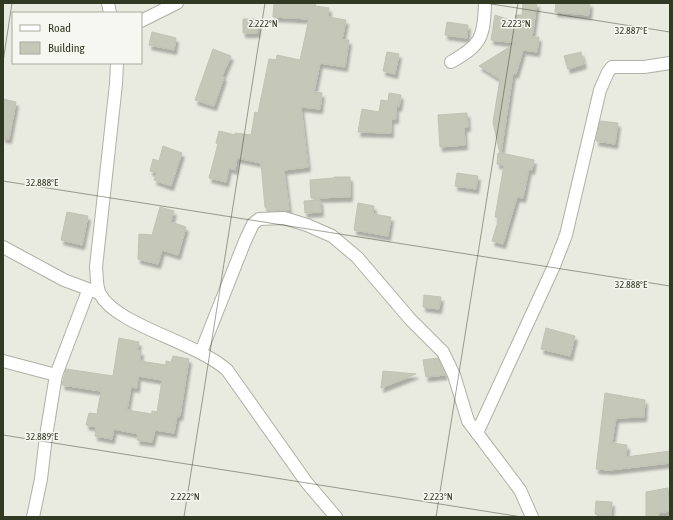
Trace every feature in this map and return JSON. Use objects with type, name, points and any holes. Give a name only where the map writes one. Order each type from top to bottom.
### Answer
[{"type":"street","points":[[142,20],[177,3]]},
{"type":"street","points":[[451,62],[471,50],[480,37],[485,3]]},
{"type":"street","points":[[477,433],[554,266],[566,235],[600,90],[608,72],[612,66],[644,67],[670,63]]},
{"type":"street","points":[[33,517],[41,479],[56,375],[93,292],[117,64]]},
{"type":"street","points":[[201,352],[228,281],[253,224],[259,219],[284,218],[307,225],[332,236],[357,257],[410,319],[443,352],[454,375],[468,420],[520,490],[532,517]]},
{"type":"street","points":[[3,247],[64,280],[93,292],[129,319],[216,360],[227,370],[303,477],[336,517]]},
{"type":"street","points":[[3,361],[56,375]]},
{"type":"building","points":[[274,3],[316,3],[315,6],[329,8],[328,17],[346,20],[342,40],[349,40],[345,67],[320,63],[314,92],[322,93],[320,109],[301,107],[308,167],[284,170],[289,210],[269,211],[265,207],[261,163],[237,158],[235,170],[229,168],[226,182],[209,178],[218,144],[216,143],[219,131],[235,135],[235,133],[251,135],[255,112],[258,113],[269,59],[276,60],[277,55],[300,60],[309,19],[273,17]]},
{"type":"building","points":[[523,3],[537,3],[532,37],[539,37],[537,52],[523,50],[516,74],[513,73],[501,153],[534,160],[532,170],[529,169],[523,198],[517,197],[503,244],[492,241],[499,218],[495,217],[504,165],[497,164],[498,153],[500,153],[493,122],[500,79],[479,66],[516,43],[491,40],[495,15],[515,22],[516,15],[522,15]]},
{"type":"building","points":[[556,3],[590,3],[589,15],[555,12]]},
{"type":"building","points":[[243,19],[258,19],[257,33],[243,33]]},
{"type":"building","points":[[447,22],[468,25],[467,38],[445,35]]},
{"type":"building","points":[[152,32],[176,38],[174,50],[149,45]]},
{"type":"building","points":[[213,49],[231,56],[222,76],[224,77],[214,106],[195,100]]},
{"type":"building","points":[[387,52],[399,54],[395,74],[383,71]]},
{"type":"building","points":[[581,52],[584,64],[568,69],[564,56]]},
{"type":"building","points":[[389,93],[401,95],[399,107],[396,106],[396,119],[391,119],[391,133],[358,132],[362,109],[379,112],[381,100],[388,101]]},
{"type":"building","points":[[3,99],[16,102],[9,139],[3,138]]},
{"type":"building","points":[[467,113],[468,127],[464,127],[465,145],[440,147],[438,115]]},
{"type":"building","points":[[600,121],[618,123],[615,144],[596,141]]},
{"type":"building","points":[[163,146],[182,153],[171,186],[154,180],[157,173],[150,171],[153,159],[159,161]]},
{"type":"building","points":[[457,173],[478,176],[476,189],[455,186]]},
{"type":"building","points":[[350,177],[350,197],[311,198],[310,180]]},
{"type":"building","points":[[320,200],[321,212],[305,213],[304,201]]},
{"type":"building","points":[[358,203],[374,206],[373,214],[391,217],[388,236],[354,230]]},
{"type":"building","points":[[160,207],[174,211],[171,222],[186,227],[178,255],[162,250],[158,264],[138,259],[139,234],[152,235]]},
{"type":"building","points":[[67,212],[88,216],[82,245],[61,240]]},
{"type":"building","points":[[424,295],[441,297],[439,309],[423,307]]},
{"type":"building","points":[[546,328],[575,336],[570,356],[541,349]]},
{"type":"building","points":[[119,338],[139,342],[137,350],[141,351],[140,361],[166,365],[166,361],[171,362],[173,356],[189,359],[180,416],[177,416],[174,433],[155,430],[152,442],[137,440],[138,434],[114,429],[112,439],[95,436],[96,427],[86,425],[89,413],[97,414],[101,391],[62,385],[66,369],[113,376]],"holes":[[[138,376],[162,380],[157,412],[152,411],[152,414],[127,410],[131,387],[137,388]]]},
{"type":"building","points":[[438,358],[445,375],[426,377],[423,360]]},
{"type":"building","points":[[383,371],[416,374],[381,388]]},
{"type":"building","points":[[605,393],[645,400],[644,417],[616,418],[612,443],[627,445],[626,457],[670,451],[670,463],[610,470],[596,469]]},
{"type":"building","points":[[668,488],[670,511],[658,513],[658,517],[646,517],[646,492]]},
{"type":"building","points":[[596,501],[612,502],[611,516],[595,514]]}]
